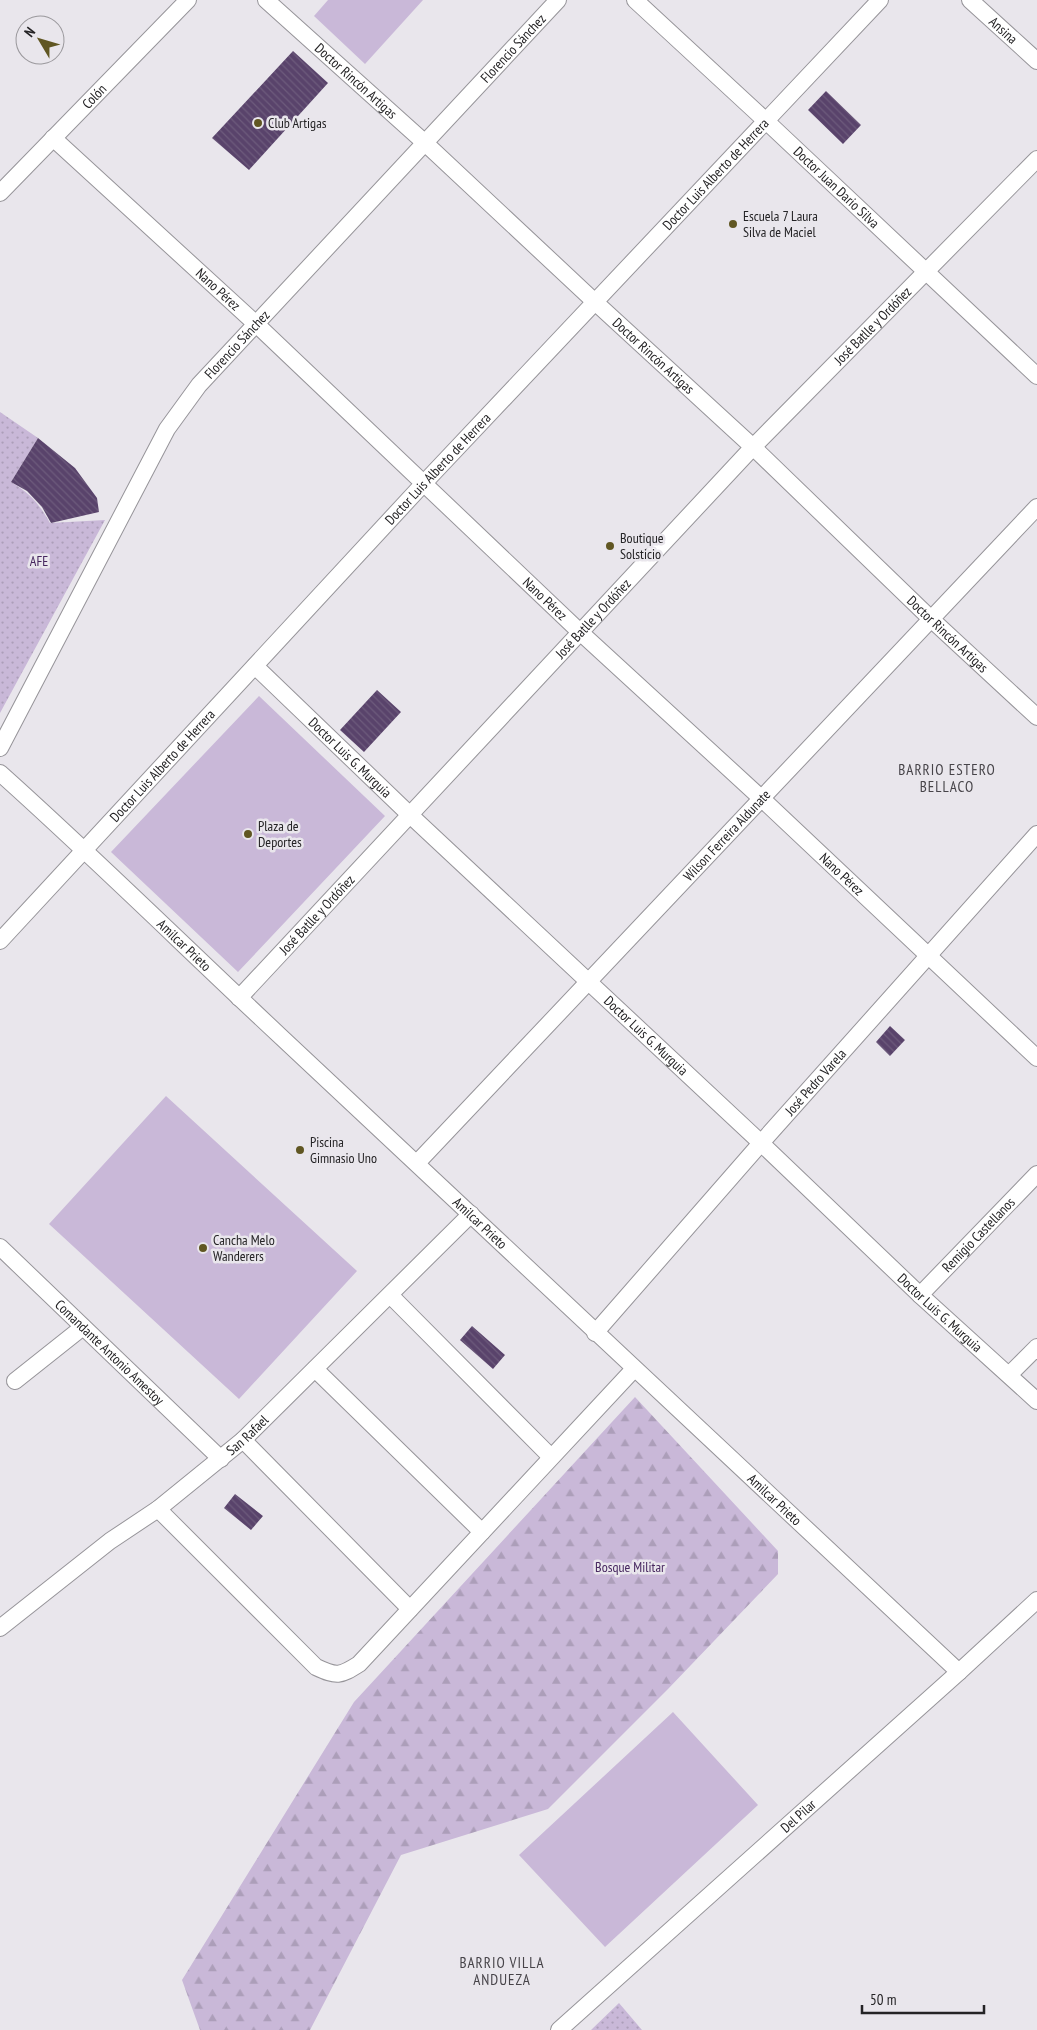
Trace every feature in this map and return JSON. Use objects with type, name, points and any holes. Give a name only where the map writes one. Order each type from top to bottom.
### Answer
[{"type":"street","name":"Colón","points":[[0,193],[188,0]]},
{"type":"street","name":"Doctor Rincón Artigas","points":[[266,0],[424,142],[753,447],[930,618],[1037,717]]},
{"type":"street","name":"Florencio Sánchez","points":[[0,748],[167,429],[199,385],[558,0]]},
{"type":"street","name":"Doctor Juan Dario Silva","points":[[634,0],[766,121],[1037,376]]},
{"type":"street","name":"Doctor Luis Alberto de Herrera","points":[[0,942],[424,483],[880,0]]},
{"type":"street","name":"Ansina","points":[[970,0],[1037,60]]},
{"type":"street","name":"Nano Pérez","points":[[53,138],[255,323],[580,632],[762,798],[1037,1058]]},
{"type":"street","name":"José Batlle y Ordóñez","points":[[239,998],[753,447],[1037,159]]},
{"type":"street","name":"Wilson Ferreira Aldunate","points":[[416,1164],[930,618],[1037,507]]},
{"type":"street","name":"Doctor Luis G. Murguia","points":[[255,666],[409,814],[761,1143],[920,1295],[1037,1402]]},
{"type":"street","name":"Amilcar Prieto","points":[[0,773],[85,849],[239,998],[960,1672]]},
{"type":"street","name":"José Pedro Varela","points":[[596,1333],[761,1143],[1037,834]]},
{"type":"street","name":"Remigio Castellanos","points":[[920,1295],[1037,1174]]},
{"type":"street","name":"San Rafael","points":[[0,1628],[110,1542],[158,1509],[243,1440],[471,1214]]},
{"type":"street","name":"Comandante Antonio Amestoy","points":[[0,1247],[221,1459]]},
{"type":"street","points":[[390,1295],[552,1457]]},
{"type":"street","points":[[15,1381],[83,1326]]},
{"type":"street","points":[[1009,1375],[1037,1347]]},
{"type":"street","points":[[315,1369],[482,1532]]},
{"type":"street","points":[[158,1509],[316,1667],[333,1675],[344,1674],[359,1664],[634,1369]]},
{"type":"street","points":[[243,1440],[410,1610]]},
{"type":"street","name":"Del Pilar","points":[[558,2030],[960,1672],[1037,1600]]},
{"type":"green space","points":[[328,0],[423,0],[365,64],[314,16]]},
{"type":"green space","name":"AFE","points":[[0,412],[38,438],[11,482],[34,500],[50,523],[105,520],[0,713]]},
{"type":"green space","name":"Plaza de Deportes","points":[[259,696],[385,816],[238,972],[111,852]]},
{"type":"green space","name":"Cancha Melo Wanderers","points":[[166,1096],[357,1271],[239,1399],[49,1224]]},
{"type":"green space","name":"Bosque Militar","points":[[635,1397],[778,1551],[778,1574],[668,1689],[548,1809],[401,1855],[310,2030],[200,2030],[182,1980],[354,1702]]},
{"type":"green space","points":[[673,1712],[758,1805],[605,1947],[519,1855]]},
{"type":"green space","points":[[619,2003],[642,2030],[591,2030]]},
{"type":"building","name":"Club Artigas","points":[[293,51],[328,83],[249,170],[212,138]]},
{"type":"building","points":[[826,91],[861,125],[843,144],[808,110]]},
{"type":"building","points":[[38,438],[75,468],[97,498],[99,512],[51,523],[42,507],[27,491],[11,482]]},
{"type":"building","points":[[377,690],[401,712],[364,752],[340,730]]},
{"type":"building","points":[[890,1026],[905,1040],[890,1056],[876,1042]]},
{"type":"building","points":[[472,1326],[505,1355],[493,1369],[460,1340]]},
{"type":"building","points":[[235,1494],[263,1516],[251,1530],[224,1508]]},
{"type":"place","name":"Club Artigas","points":[[258,123]]},
{"type":"place","name":"Escuela 7 Laura Silva de Maciel","points":[[733,224]]},
{"type":"place","name":"Boutique Solsticio","points":[[610,546]]},
{"type":"place","name":"Plaza de Deportes","points":[[248,834]]},
{"type":"place","name":"Piscina Gimnasio Uno","points":[[300,1150]]},
{"type":"place","name":"Cancha Melo Wanderers","points":[[203,1248]]},
{"type":"district","name":"BARRIO ESTERO BELLACO","points":[[947,778]]},
{"type":"district","name":"BARRIO VILLA ANDUEZA","points":[[502,1972]]}]
